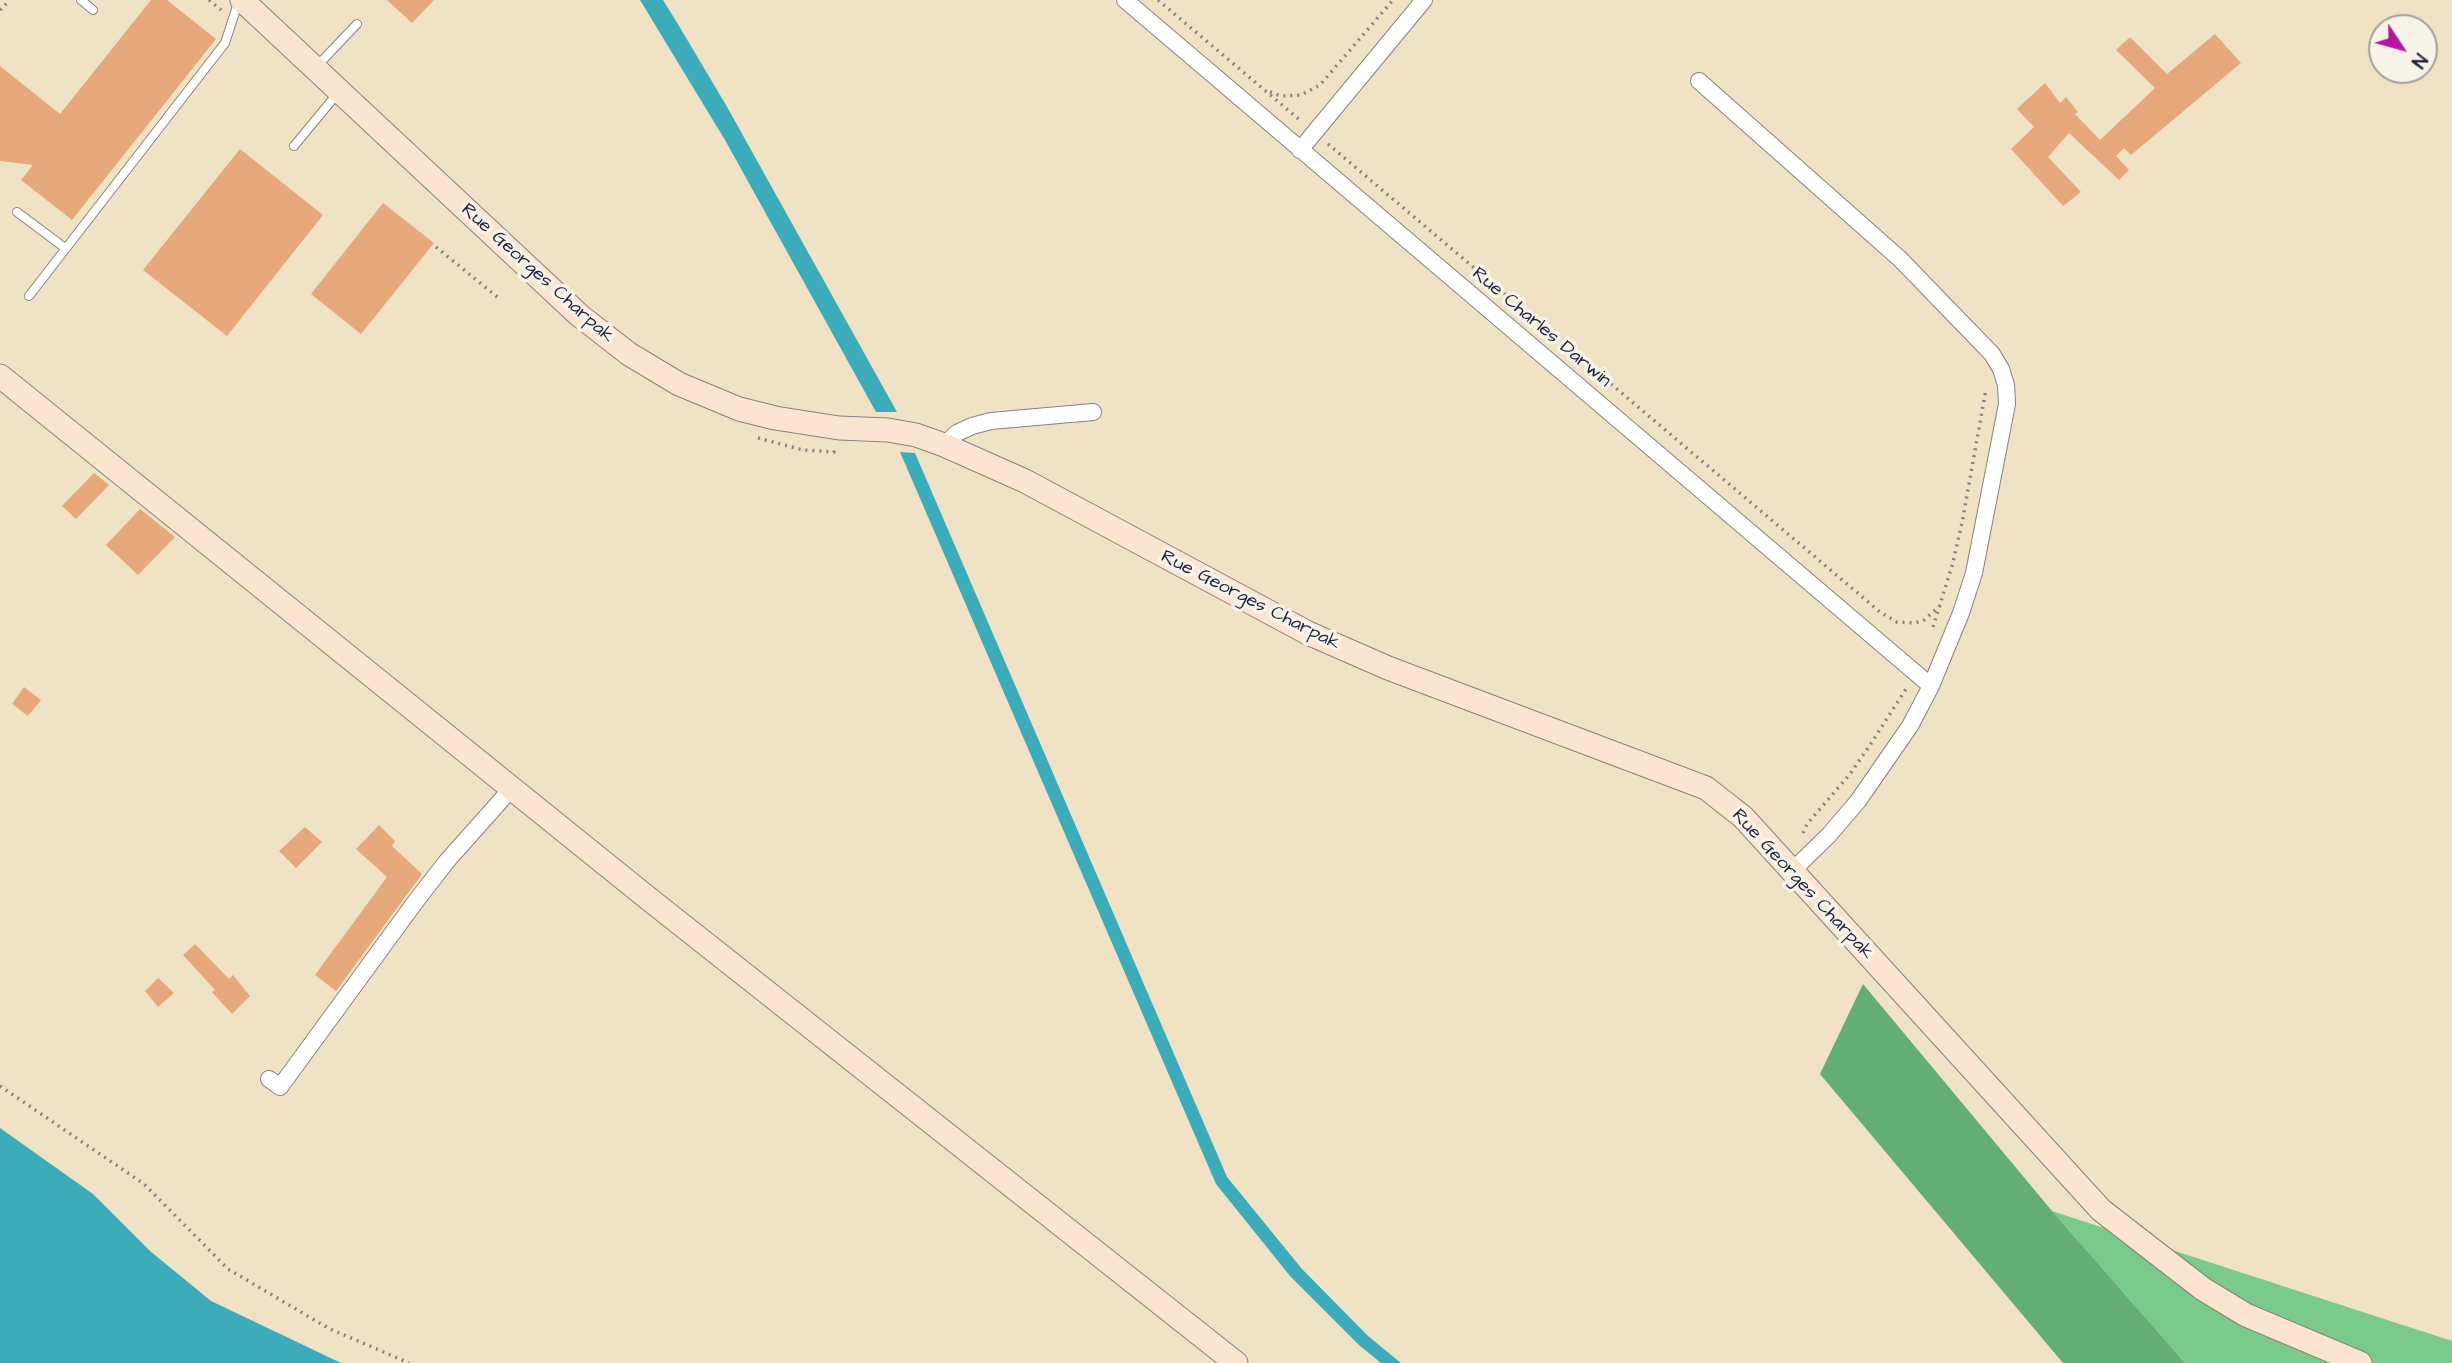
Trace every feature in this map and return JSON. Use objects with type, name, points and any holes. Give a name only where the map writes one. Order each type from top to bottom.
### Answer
[{"type":"street","name":"Rue Georges Charpak","points":[[241,0],[570,307],[629,354],[679,384],[739,409],[775,418],[839,428],[888,430],[916,435],[944,445],[1025,481],[1308,633],[1388,668],[1706,788],[1743,817],[2101,1210],[2203,1289],[2246,1314],[2360,1363]]},
{"type":"street","name":"Rue Charles Darwin","points":[[1125,0],[1931,686]]},
{"type":"street","points":[[1300,150],[1424,0]]},
{"type":"street","points":[[1699,81],[1879,238],[1992,354],[2006,385],[2007,404],[1974,573],[1931,686],[1886,764],[1858,801],[1792,871]]},
{"type":"street","points":[[0,376],[671,916],[1236,1363]]},
{"type":"street","points":[[944,445],[957,433],[991,421],[1093,412]]},
{"type":"street","points":[[269,1079],[280,1087],[447,861],[512,788]]},
{"type":"lane","points":[[81,0],[93,10]]},
{"type":"lane","points":[[29,296],[225,43],[241,0]]},
{"type":"lane","points":[[315,68],[358,23]]},
{"type":"lane","points":[[294,146],[339,91]]},
{"type":"lane","points":[[17,212],[65,248]]},
{"type":"path","points":[[0,10],[10,0]]},
{"type":"path","points":[[1158,0],[1880,612],[1897,622],[1915,623],[1924,620],[1941,605]]},
{"type":"path","points":[[1265,90],[1291,96],[1311,91],[1320,85],[1393,0]]},
{"type":"path","points":[[436,247],[501,300]]},
{"type":"path","points":[[1933,629],[1962,523],[1992,354]]},
{"type":"path","points":[[1817,847],[1803,832],[1807,824],[1863,755],[1915,672]]},
{"type":"path","points":[[0,1086],[144,1184],[228,1269],[328,1328],[409,1363]]},
{"type":"green space","points":[[1863,984],[2052,1211],[2185,1363],[2063,1363],[1820,1074]]},
{"type":"green space","points":[[2052,1211],[2452,1341],[2452,1363],[2185,1363]]},
{"type":"water","points":[[640,0],[663,0],[726,105],[897,412],[876,412],[725,140]]},
{"type":"water","points":[[900,452],[915,453],[1227,1177],[1302,1269],[1368,1336],[1401,1363],[1381,1363],[1359,1345],[1290,1276],[1216,1184]]},
{"type":"water","points":[[0,1128],[93,1194],[150,1251],[211,1301],[341,1363],[0,1363]]},
{"type":"building","points":[[151,0],[167,0],[216,39],[72,220],[21,180],[33,165],[0,161],[0,66],[60,114]]},
{"type":"building","points":[[387,0],[434,0],[412,23]]},
{"type":"building","points":[[2215,34],[2241,63],[2131,155],[2124,148],[2116,156],[2129,170],[2119,180],[2069,133],[2048,157],[2081,192],[2063,206],[2011,149],[2034,127],[2017,109],[2045,83],[2060,103],[2066,97],[2078,112],[2075,114],[2100,140],[2155,88],[2116,50],[2130,37],[2167,74]]},
{"type":"building","points":[[240,149],[323,215],[227,336],[143,270]]},
{"type":"building","points":[[383,203],[434,243],[361,334],[311,294]]},
{"type":"building","points":[[94,473],[109,485],[76,519],[62,506]]},
{"type":"building","points":[[140,509],[175,537],[138,575],[106,545]]},
{"type":"building","points":[[24,687],[41,700],[28,716],[12,704]]},
{"type":"building","points":[[379,825],[395,841],[392,846],[422,874],[336,991],[315,975],[387,877],[356,849]]},
{"type":"building","points":[[305,827],[322,842],[296,868],[279,851]]},
{"type":"building","points":[[195,944],[229,979],[233,975],[250,996],[232,1014],[212,992],[215,990],[183,955]]},
{"type":"building","points":[[158,978],[174,993],[158,1007],[145,991]]}]
